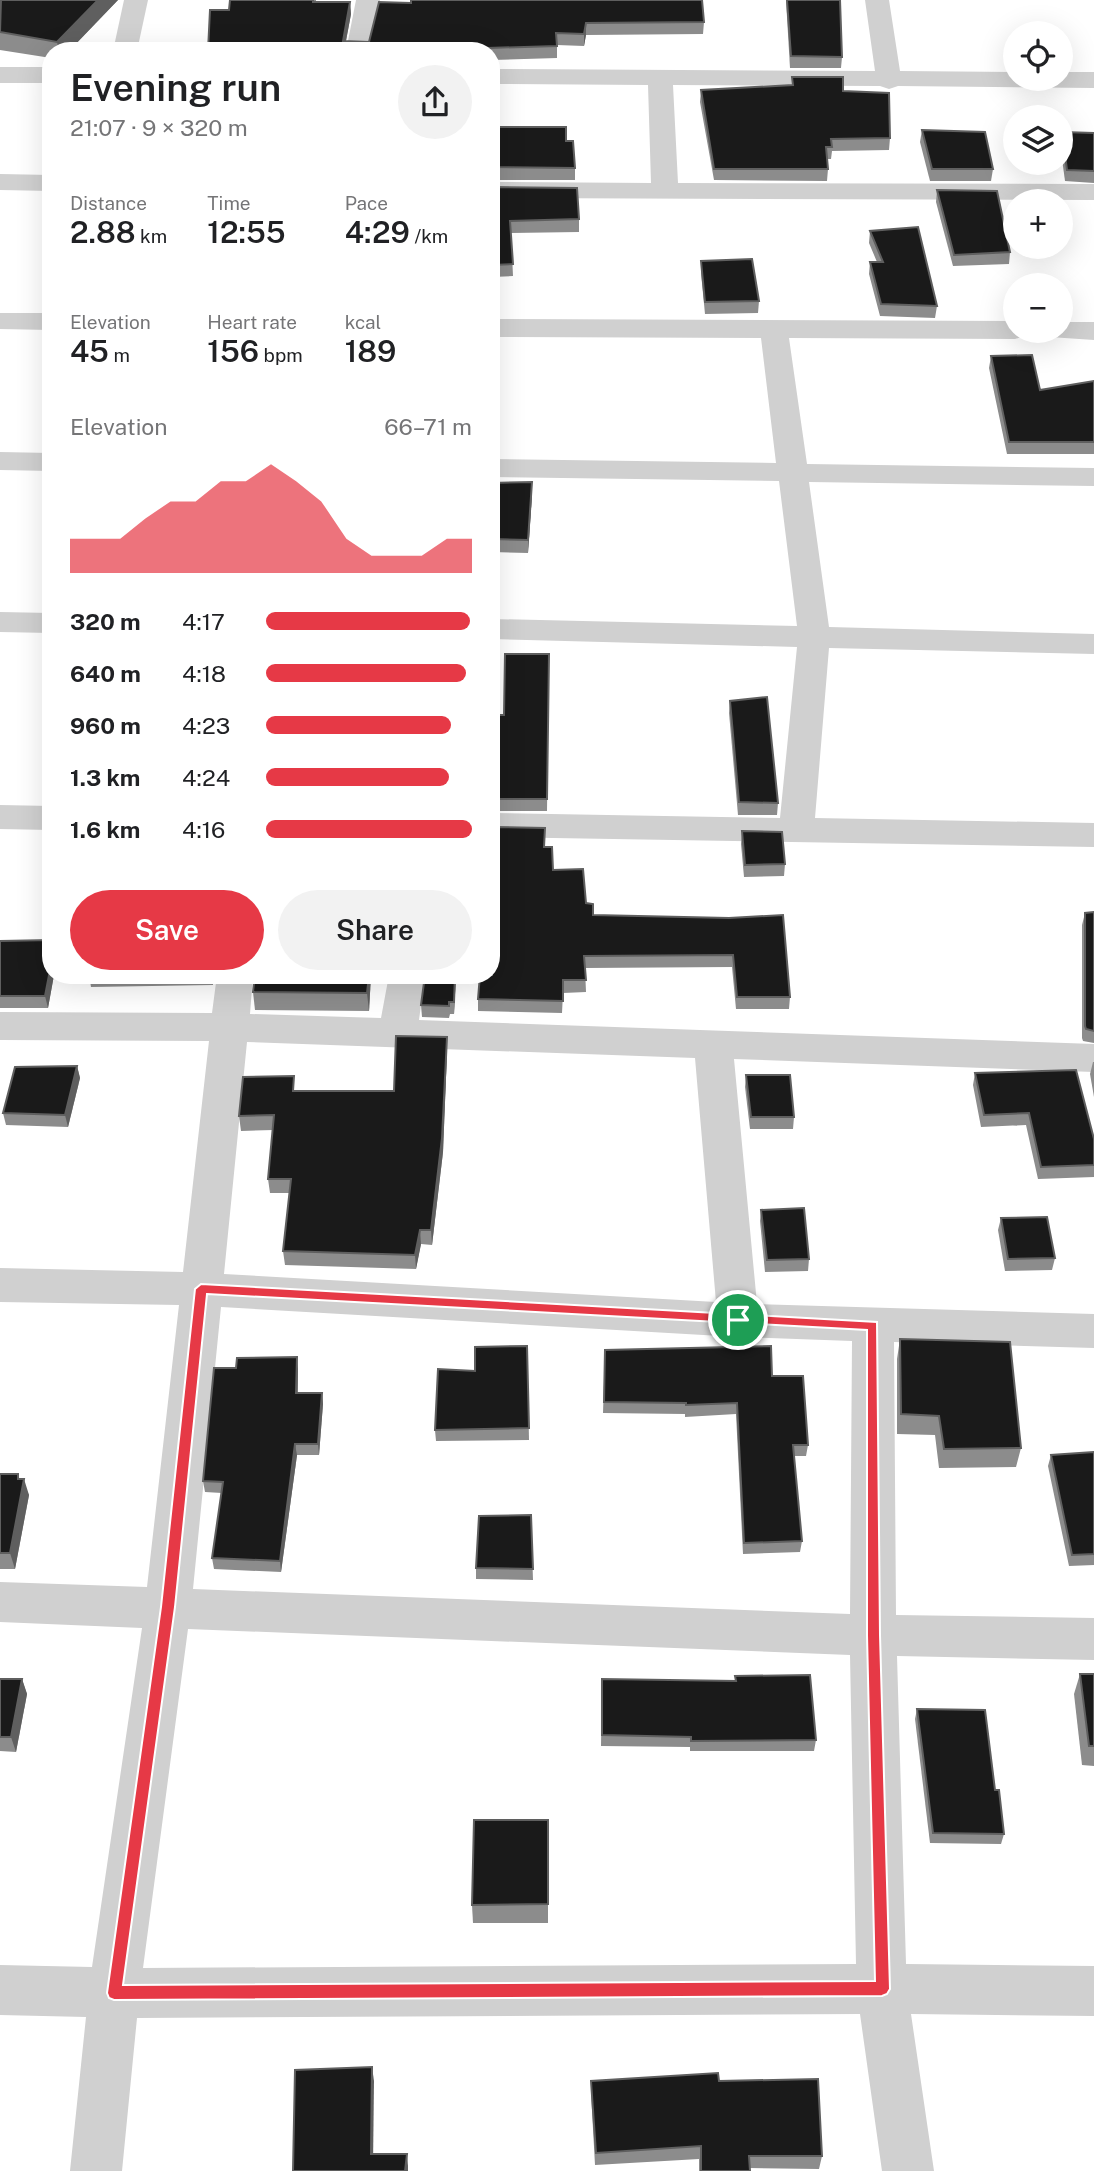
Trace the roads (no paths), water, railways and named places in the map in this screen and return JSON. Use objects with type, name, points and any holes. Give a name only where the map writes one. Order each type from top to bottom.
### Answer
[{"type":"street","points":[[127,42],[136,0]]},
{"type":"street","points":[[360,42],[368,0]]},
{"type":"street","points":[[877,0],[889,81]]},
{"type":"street","points":[[0,75],[42,75]]},
{"type":"street","points":[[500,76],[889,81],[1094,80]]},
{"type":"street","points":[[660,77],[665,190]]},
{"type":"street","points":[[0,182],[42,183]]},
{"type":"street","points":[[500,190],[1094,192]]},
{"type":"street","points":[[0,321],[42,322]]},
{"type":"street","points":[[500,328],[1003,330]]},
{"type":"street","points":[[774,330],[814,636],[797,828]]},
{"type":"street","points":[[1073,331],[1094,331]]},
{"type":"street","points":[[0,461],[42,462]]},
{"type":"street","points":[[500,468],[1094,477]]},
{"type":"street","points":[[0,622],[42,623]]},
{"type":"street","points":[[500,629],[1094,644]]},
{"type":"street","points":[[0,817],[42,818]]},
{"type":"street","points":[[500,825],[1094,835]]},
{"type":"street","points":[[96,2171],[114,1993],[168,1607],[233,984]]},
{"type":"street","points":[[398,1032],[406,984]]},
{"type":"street","points":[[0,1026],[229,1027],[1094,1058]]},
{"type":"street","points":[[713,1043],[738,1320]]},
{"type":"street","points":[[0,1285],[201,1289],[738,1320],[1094,1331]]},
{"type":"street","points":[[873,1325],[873,1635],[882,1989],[908,2171]]},
{"type":"street","points":[[0,1602],[873,1635],[1094,1639]]},
{"type":"street","points":[[0,1990],[114,1993],[882,1989],[1094,1991]]}]
